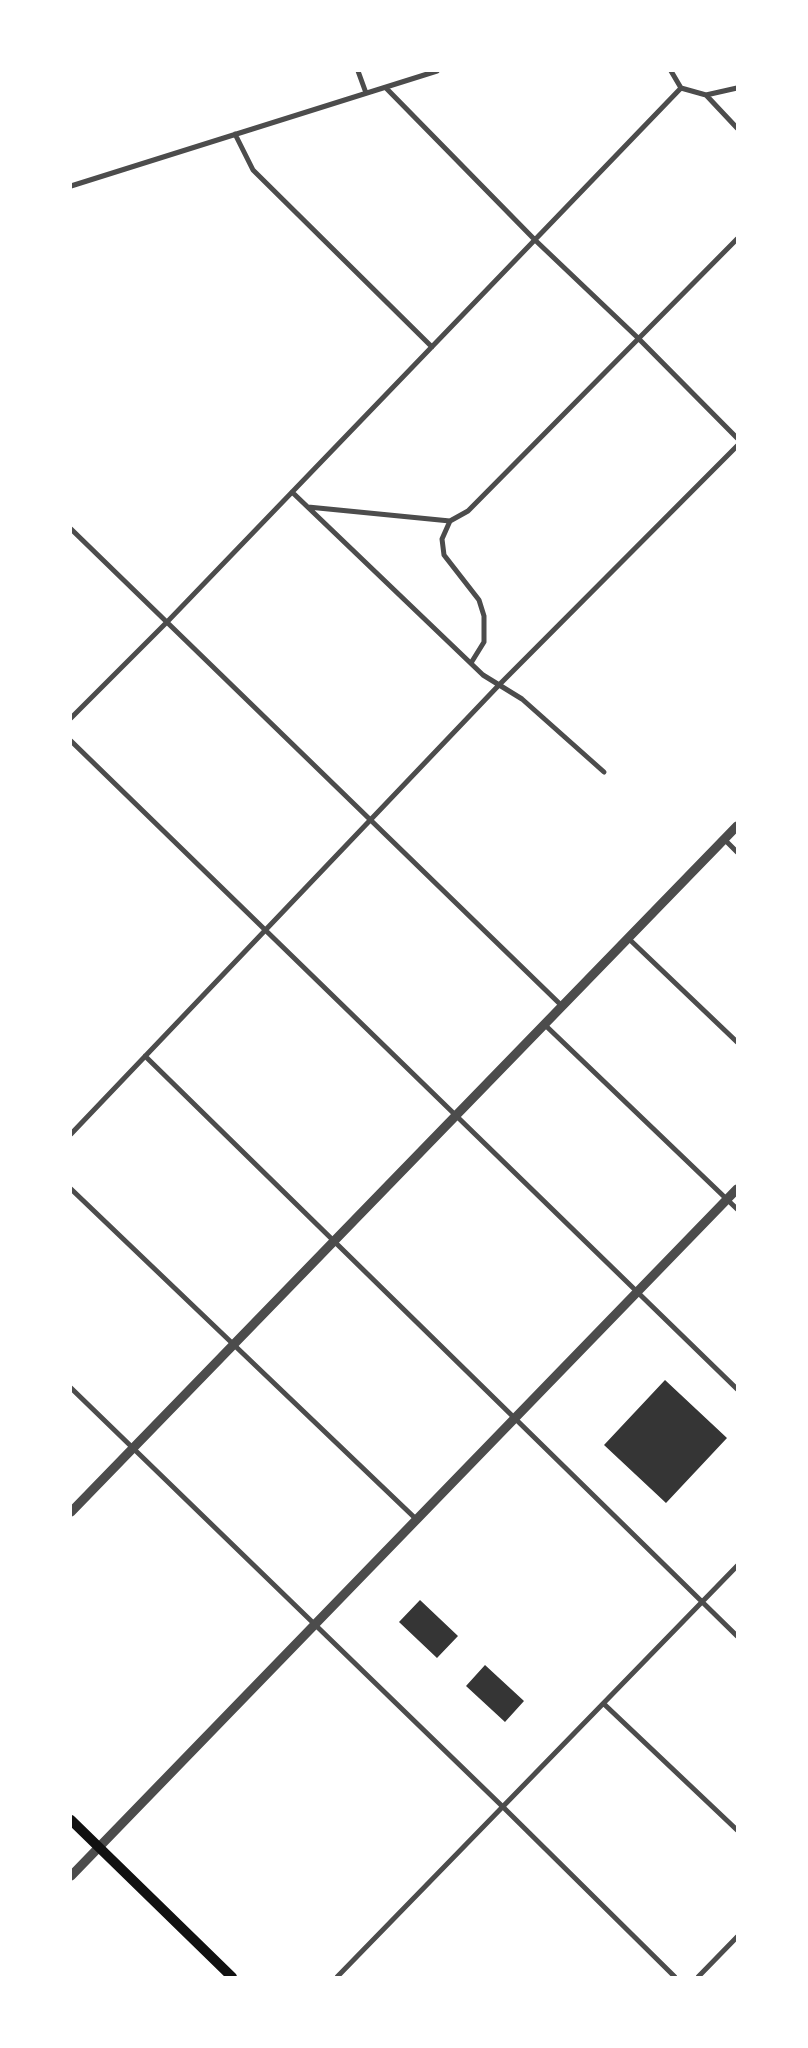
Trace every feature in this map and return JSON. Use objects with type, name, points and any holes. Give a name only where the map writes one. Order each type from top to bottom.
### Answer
[{"type":"main road","points":[[71,1820],[232,1977]]},
{"type":"street","points":[[358,71],[366,93]]},
{"type":"street","points":[[71,186],[437,71]]},
{"type":"street","points":[[671,71],[680,88],[706,95],[737,88]]},
{"type":"street","points":[[386,88],[535,240],[638,338],[737,438]]},
{"type":"street","points":[[71,718],[168,621],[680,88]]},
{"type":"street","points":[[706,95],[737,128]]},
{"type":"street","points":[[235,134],[253,170],[432,347]]},
{"type":"street","points":[[308,507],[450,521],[468,511],[737,239]]},
{"type":"street","points":[[71,1134],[499,684],[737,446]]},
{"type":"street","points":[[292,492],[483,675],[522,699],[604,772]]},
{"type":"street","points":[[450,521],[442,539],[444,555],[479,600],[484,616],[484,642],[471,663]]},
{"type":"street","points":[[71,529],[168,621],[562,1006]]},
{"type":"street","points":[[71,741],[737,1388]]},
{"type":"street","points":[[71,1512],[737,826]]},
{"type":"street","points":[[724,840],[737,852]]},
{"type":"street","points":[[628,938],[737,1042]]},
{"type":"street","points":[[544,1024],[737,1210]]},
{"type":"street","points":[[145,1056],[737,1636]]},
{"type":"street","points":[[71,1189],[416,1519]]},
{"type":"street","points":[[71,1876],[737,1189]]},
{"type":"street","points":[[71,1388],[502,1806],[674,1977]]},
{"type":"street","points":[[337,1977],[737,1566]]},
{"type":"street","points":[[604,1704],[737,1830]]},
{"type":"street","points":[[698,1977],[737,1937]]},
{"type":"building","points":[[665,1380],[727,1438],[666,1503],[604,1445]]},
{"type":"building","points":[[420,1600],[458,1636],[437,1658],[399,1622]]},
{"type":"building","points":[[485,1665],[524,1701],[505,1722],[466,1686]]}]
